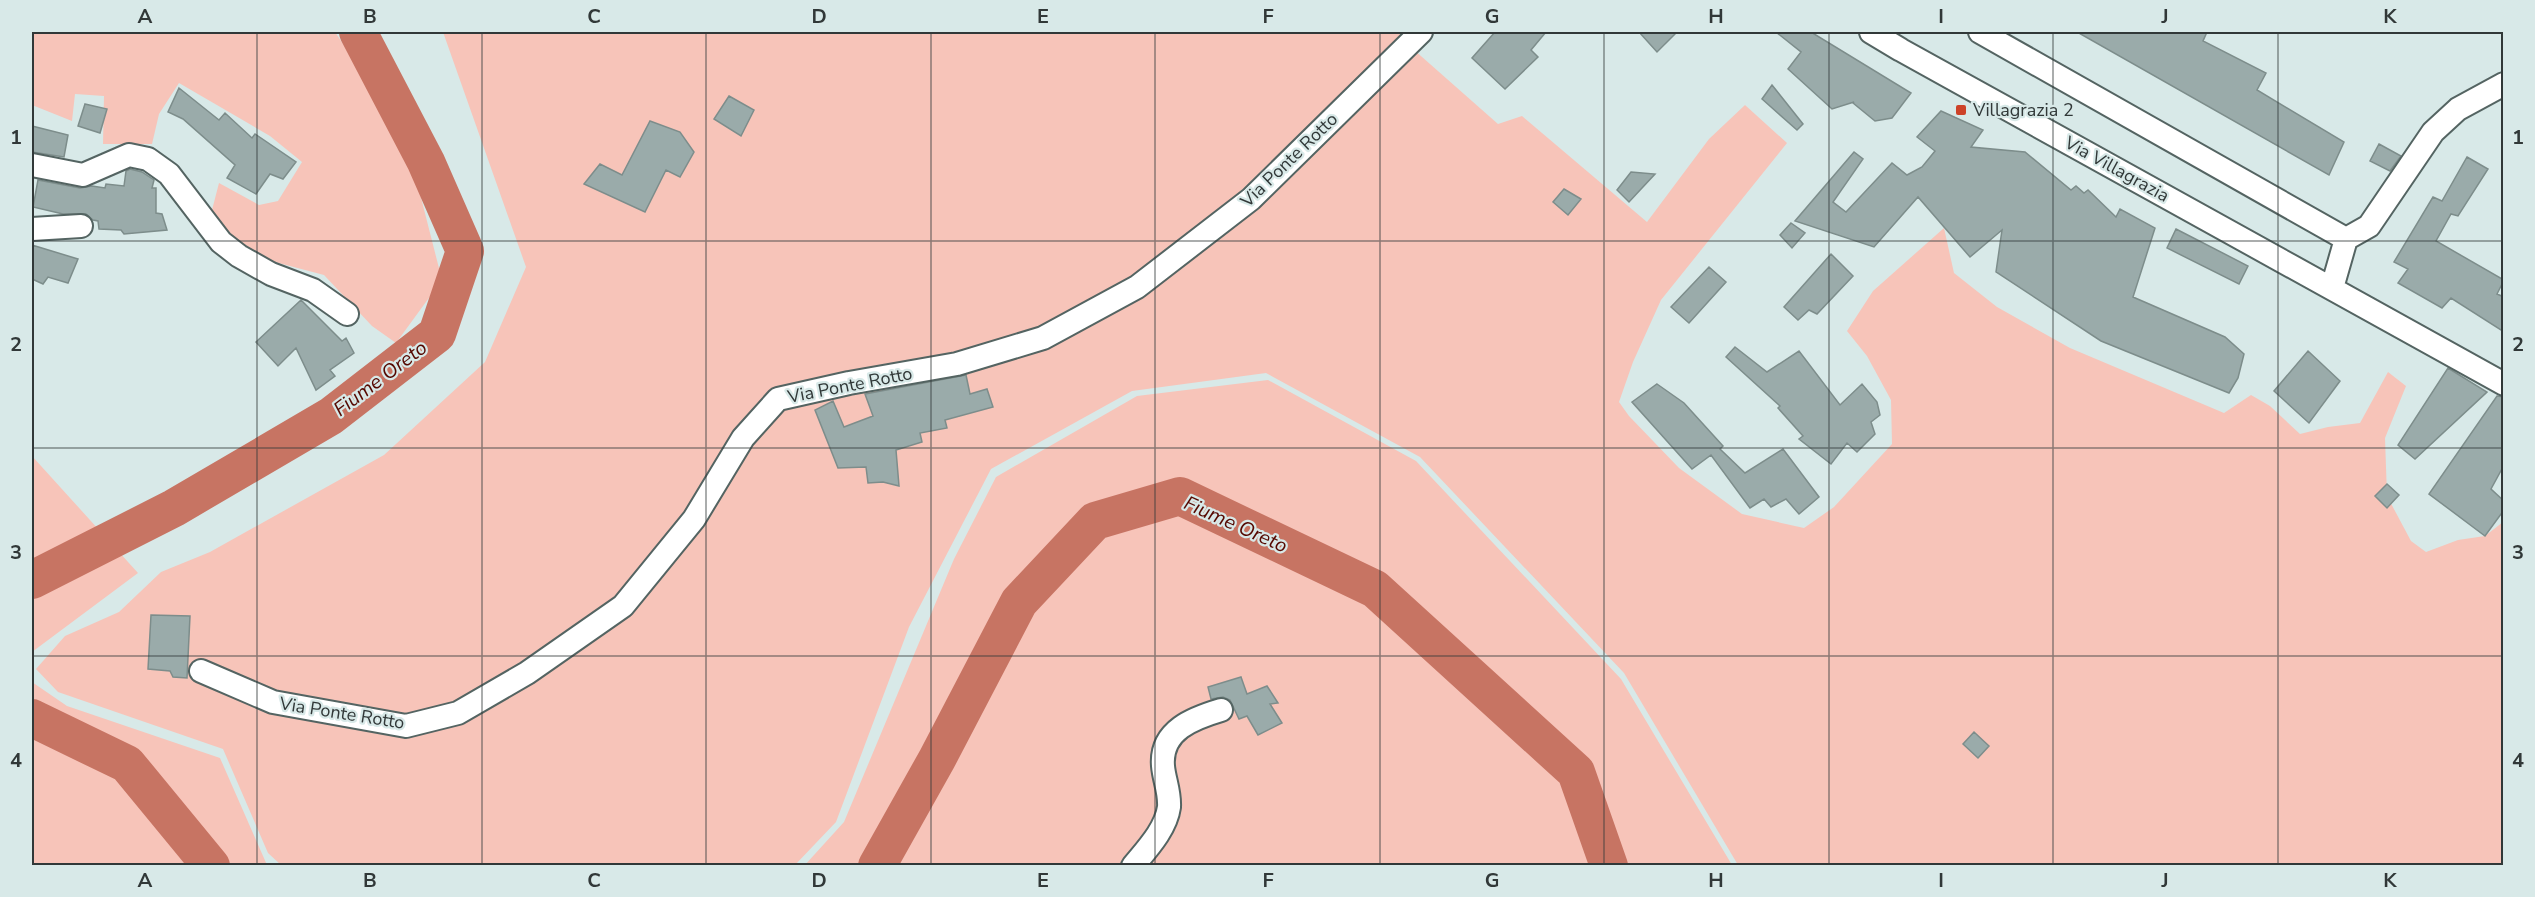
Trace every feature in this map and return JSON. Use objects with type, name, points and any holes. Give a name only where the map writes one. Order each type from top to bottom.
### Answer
[{"type":"street","name":"Via Ponte Rotto","points":[[201,671],[273,702],[406,726],[458,713],[527,672],[623,606],[694,519],[743,438],[778,399],[849,383],[957,364],[1043,338],[1137,287],[1251,199],[1421,32]]},
{"type":"street","name":"Via Villagrazia","points":[[1871,32],[2504,384]]},
{"type":"street","points":[[1980,32],[2346,239]]},
{"type":"street","points":[[2331,288],[2346,239],[2369,226],[2433,132],[2458,109],[2504,84]]},
{"type":"street","points":[[32,165],[84,175],[129,155],[148,159],[169,174],[221,242],[272,273],[313,290],[347,314]]},
{"type":"street","points":[[32,229],[81,226]]},
{"type":"street","points":[[1133,866],[1154,843],[1169,808],[1168,788],[1162,764],[1168,742],[1173,734],[1191,719],[1221,710]]},
{"type":"shaded area","points":[[32,32],[335,32],[371,85],[416,178],[442,280],[396,343],[372,326],[324,275],[241,253],[212,210],[219,183],[259,205],[278,201],[302,162],[270,136],[179,83],[159,114],[152,144],[103,144],[104,96],[75,94],[72,121],[32,105]]},
{"type":"shaded area","points":[[443,32],[1416,32],[1413,49],[1498,124],[1522,116],[1647,222],[1709,139],[1745,105],[1787,143],[1661,300],[1633,362],[1619,402],[1629,416],[1679,468],[1742,514],[1804,528],[1834,507],[1892,444],[1891,400],[1867,356],[1847,331],[1873,291],[1944,228],[1954,273],[1997,307],[2070,348],[2224,413],[2251,395],[2270,406],[2300,434],[2328,427],[2360,423],[2388,372],[2406,386],[2385,438],[2387,496],[2411,541],[2426,552],[2458,540],[2485,536],[2503,522],[2503,865],[1738,865],[1624,673],[1420,457],[1266,373],[1132,391],[991,469],[909,627],[836,822],[795,865],[281,865],[268,853],[223,749],[58,692],[36,669],[65,636],[119,612],[161,572],[210,552],[384,455],[485,362],[526,267]]},
{"type":"shaded area","points":[[1268,380],[1416,461],[1621,679],[1732,865],[804,866],[844,822],[954,559],[996,477],[1137,396]]},
{"type":"shaded area","points":[[32,456],[138,573],[32,652]]},
{"type":"shaded area","points":[[32,682],[67,706],[220,758],[267,865],[32,865]]},
{"type":"building","points":[[1495,32],[1546,32],[1531,50],[1538,57],[1505,89],[1472,58]]},
{"type":"building","points":[[1639,32],[1677,32],[1657,52]]},
{"type":"building","points":[[1776,32],[1811,32],[1911,93],[1892,118],[1875,121],[1854,102],[1832,109],[1788,69],[1801,52]]},
{"type":"building","points":[[2077,32],[2207,32],[2203,41],[2266,73],[2257,90],[2344,142],[2329,175]]},
{"type":"building","points":[[1772,85],[1803,124],[1797,130],[1762,99]]},
{"type":"building","points":[[179,88],[219,120],[225,113],[252,138],[255,134],[296,162],[283,179],[270,174],[256,194],[227,178],[235,165],[183,119],[168,112]]},
{"type":"building","points":[[729,96],[754,110],[741,136],[714,119]]},
{"type":"building","points":[[85,104],[107,109],[100,133],[78,126]]},
{"type":"building","points":[[1941,111],[1983,130],[1971,147],[2025,152],[2071,190],[2076,186],[2084,193],[2088,190],[2116,217],[2120,209],[2155,228],[2133,297],[2225,337],[2244,354],[2238,378],[2229,393],[2101,341],[1996,272],[2002,230],[1970,257],[1918,197],[1874,247],[1795,221],[1854,152],[1863,159],[1833,202],[1846,212],[1892,163],[1907,175],[1922,167],[1935,151],[1917,137]]},
{"type":"building","points":[[650,121],[680,132],[694,152],[680,177],[666,170],[645,212],[584,184],[600,164],[622,175]]},
{"type":"building","points":[[32,126],[68,135],[64,157],[32,152]]},
{"type":"building","points":[[2379,144],[2401,156],[2390,171],[2370,161]]},
{"type":"building","points":[[2467,157],[2488,169],[2458,216],[2451,214],[2436,241],[2504,280],[2497,294],[2504,297],[2504,332],[2451,298],[2442,308],[2398,283],[2408,269],[2394,262],[2433,197],[2442,201]]},
{"type":"building","points":[[130,169],[142,172],[154,180],[152,188],[156,188],[156,213],[162,214],[167,230],[124,234],[121,230],[99,229],[98,221],[86,214],[63,214],[33,207],[38,180],[80,188],[92,186],[105,188],[106,184],[124,186],[126,171]]},
{"type":"building","points":[[1631,172],[1655,174],[1629,202],[1617,190]]},
{"type":"building","points":[[1564,189],[1581,199],[1568,215],[1553,202]]},
{"type":"building","points":[[1791,223],[1805,233],[1792,248],[1780,235]]},
{"type":"building","points":[[2176,229],[2248,266],[2239,284],[2167,248]]},
{"type":"building","points":[[32,245],[78,259],[68,283],[48,277],[43,284],[32,279]]},
{"type":"building","points":[[1831,254],[1853,276],[1817,314],[1809,310],[1798,320],[1784,307]]},
{"type":"building","points":[[1709,267],[1726,282],[1689,323],[1671,307]]},
{"type":"building","points":[[301,300],[342,341],[346,338],[354,353],[330,370],[335,376],[316,390],[296,348],[278,366],[256,342]]},
{"type":"building","points":[[1735,347],[1767,372],[1799,351],[1840,405],[1862,384],[1877,402],[1880,415],[1871,422],[1875,434],[1857,452],[1847,443],[1831,464],[1799,439],[1803,436],[1778,408],[1780,406],[1726,357]]},
{"type":"building","points":[[2308,351],[2340,381],[2309,423],[2274,391]]},
{"type":"building","points":[[2448,368],[2487,392],[2415,459],[2398,445]]},
{"type":"building","points":[[966,375],[970,394],[987,389],[993,407],[945,420],[947,428],[920,433],[922,442],[896,450],[899,486],[883,482],[868,483],[866,467],[838,468],[815,410],[833,401],[844,427],[873,416],[865,394]]},
{"type":"building","points":[[1657,384],[1684,403],[1723,446],[1720,449],[1745,473],[1783,449],[1819,497],[1799,514],[1786,499],[1771,507],[1764,499],[1750,508],[1711,455],[1692,469],[1632,402]]},
{"type":"building","points":[[2497,396],[2504,397],[2504,465],[2491,489],[2504,501],[2504,510],[2485,536],[2429,494]]},
{"type":"building","points":[[2387,484],[2399,495],[2387,508],[2375,496]]},
{"type":"building","points":[[151,615],[190,616],[187,678],[173,677],[170,671],[148,669]]},
{"type":"building","points":[[1241,677],[1247,694],[1267,686],[1278,703],[1270,704],[1282,723],[1258,735],[1247,716],[1239,719],[1230,700],[1223,697],[1211,699],[1208,687]]},
{"type":"building","points":[[1974,732],[1989,746],[1978,758],[1963,744]]},
{"type":"waterway","name":"Fiume Oreto","points":[[32,580],[174,508],[331,416],[437,334],[465,251],[426,162],[358,32]]},
{"type":"waterway","name":"Fiume Oreto","points":[[877,866],[937,759],[1019,602],[1095,521],[1180,496],[1375,589],[1576,772],[1609,866]]},
{"type":"waterway","name":"Fiume Oreto","points":[[32,718],[127,764],[211,866]]},
{"type":"place","name":"Villagrazia 2","points":[[1961,110]]}]
